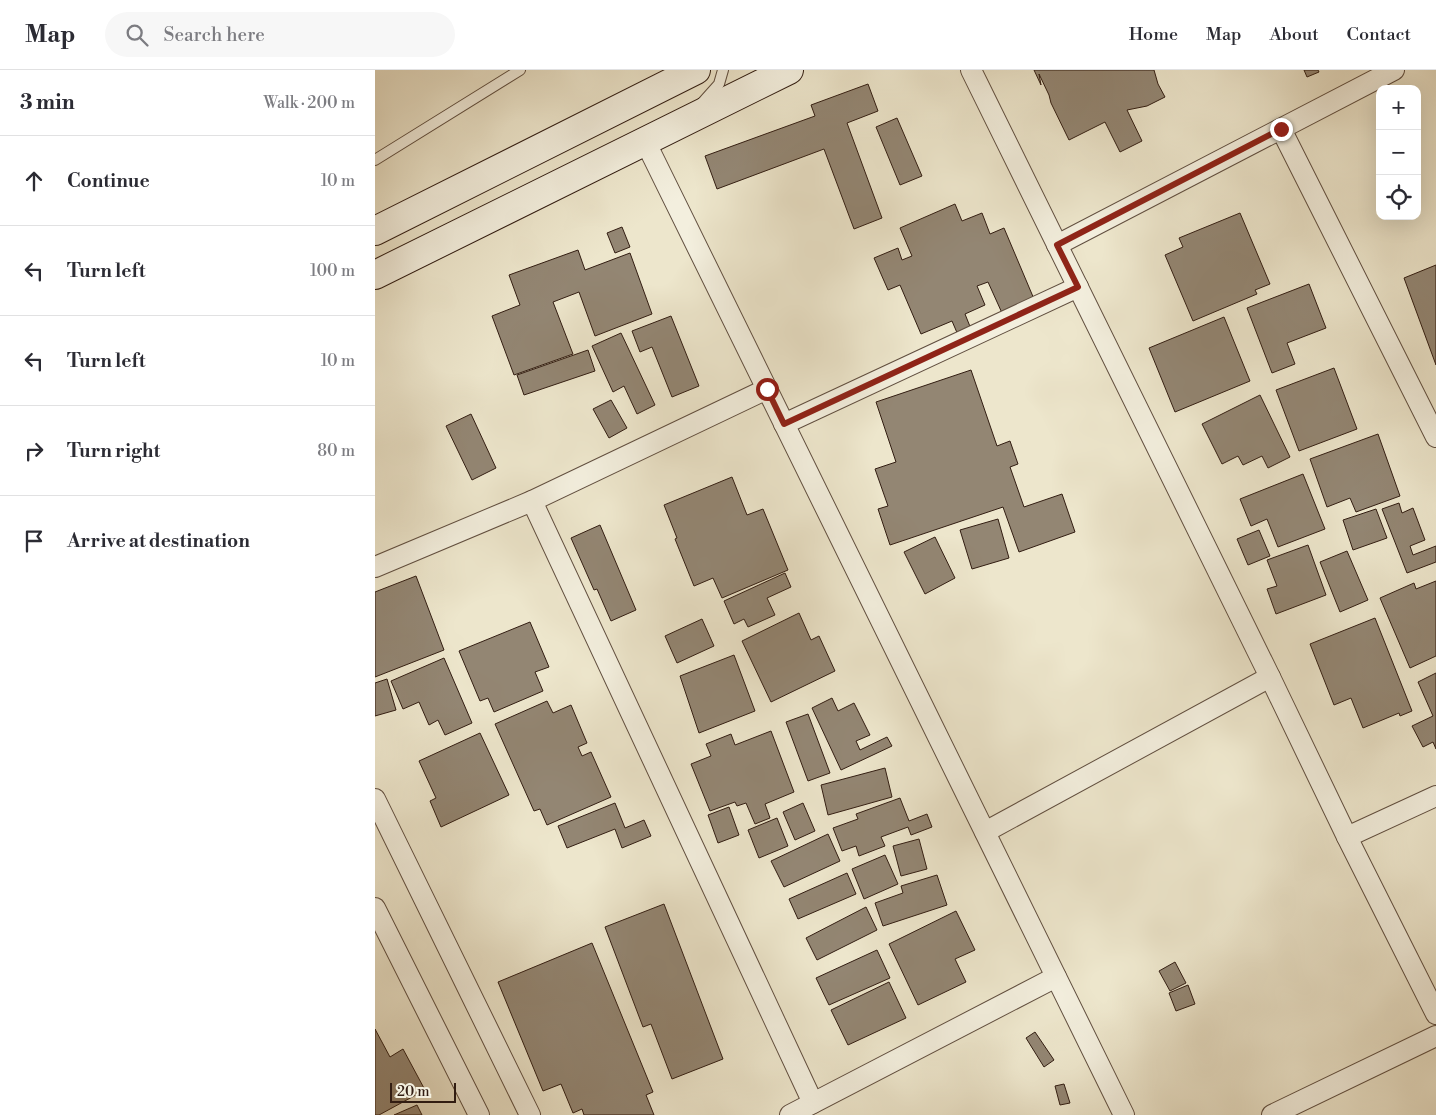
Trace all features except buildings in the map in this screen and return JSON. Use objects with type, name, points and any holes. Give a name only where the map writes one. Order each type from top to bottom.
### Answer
[{"type":"street","points":[[375,275],[789,70]]},
{"type":"street","points":[[971,70],[1347,837],[1436,1014]]},
{"type":"street","points":[[1057,245],[1394,70]]},
{"type":"street","points":[[375,231],[690,71]]},
{"type":"street","points":[[1281,129],[1436,437]]},
{"type":"street","points":[[645,141],[1124,1115]]},
{"type":"street","points":[[784,424],[1078,287]]},
{"type":"street","points":[[375,567],[532,501],[767,389]]},
{"type":"street","points":[[532,501],[813,1103]]},
{"type":"street","points":[[985,832],[1270,677]]},
{"type":"street","points":[[1347,837],[1436,796]]},
{"type":"street","points":[[375,799],[530,1115]]},
{"type":"street","points":[[375,908],[479,1115]]},
{"type":"street","points":[[790,1115],[1056,977]]},
{"type":"street","points":[[1272,1115],[1436,1036]]},
{"type":"lane","points":[[375,160],[520,70]]},
{"type":"lane","points":[[687,120],[719,84],[723,70]]},
{"type":"route","points":[[767,389],[784,424],[1078,287],[1057,245],[1281,129]]}]
